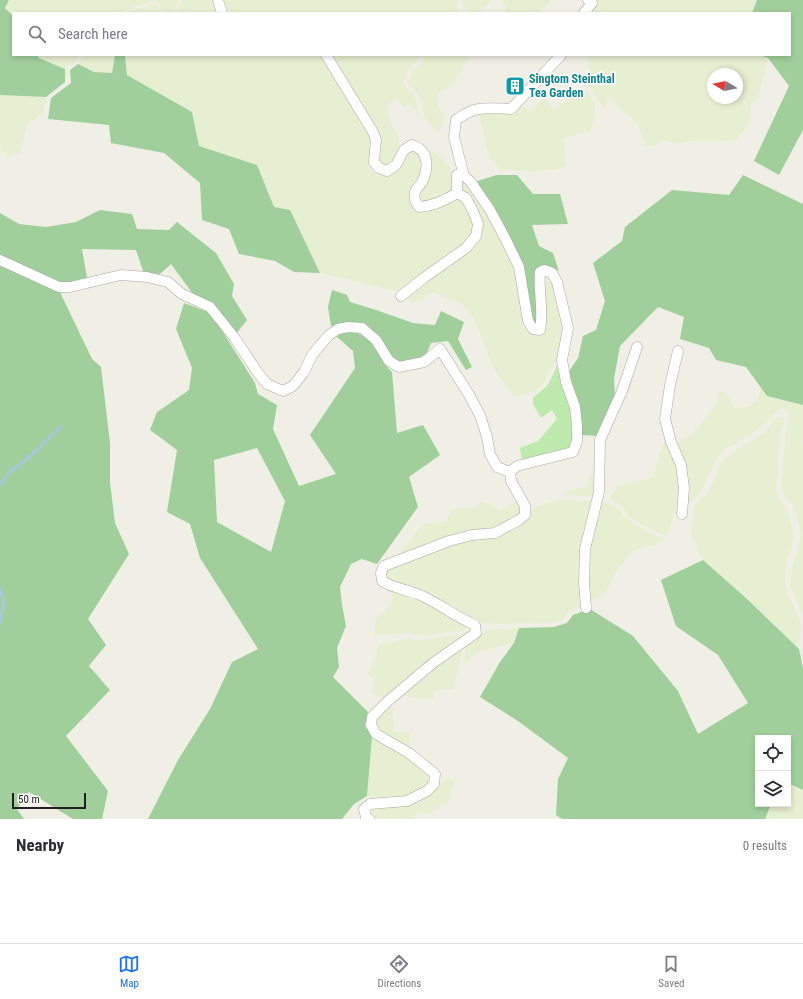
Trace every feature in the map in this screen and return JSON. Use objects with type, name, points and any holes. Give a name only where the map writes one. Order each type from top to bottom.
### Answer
[{"type":"street","points":[[218,0],[222,12]]},
{"type":"street","points":[[585,12],[592,3],[588,0]]},
{"type":"street","points":[[327,56],[373,132],[376,140],[374,162],[379,168],[386,171],[396,165],[404,150],[412,145],[419,147],[425,154],[427,170],[415,192],[415,202],[419,207],[428,206],[457,193]]},
{"type":"street","points":[[464,176],[454,137],[456,120],[467,112],[482,108],[511,109],[560,56]]},
{"type":"street","points":[[457,193],[457,175],[464,176],[470,181],[490,210],[506,238],[519,267],[528,321],[533,329],[540,330],[542,322],[539,282],[540,272],[544,270],[552,273],[557,282],[568,328],[562,360],[566,382],[574,407],[577,441],[573,452],[517,466],[510,472]]},
{"type":"street","points":[[401,296],[424,276],[466,248],[476,236],[478,224],[473,211],[466,198],[457,193]]},
{"type":"street","points":[[0,260],[60,287],[70,287],[121,275],[147,277],[168,282],[182,294],[210,308],[234,337],[267,384],[283,391],[293,386],[304,372],[312,355],[328,336],[338,329],[348,327],[362,328],[376,340],[389,362],[399,367],[424,362],[440,349],[468,392],[480,415],[490,454],[497,467],[510,472]]},
{"type":"street","points":[[586,608],[584,583],[585,549],[599,492],[600,440],[622,390],[638,348]]},
{"type":"street","points":[[678,350],[670,385],[665,419],[671,442],[681,464],[684,488],[682,514]]},
{"type":"street","points":[[369,819],[366,817],[364,810],[370,804],[407,801],[426,791],[434,784],[435,774],[409,753],[376,734],[371,725],[372,717],[388,701],[433,663],[476,633],[475,625],[465,621],[438,603],[382,581],[381,573],[384,566],[422,551],[449,541],[472,535],[495,533],[519,520],[525,515],[525,506],[511,481],[510,472]]},
{"type":"green space","points":[[0,0],[9,0],[5,8],[12,15],[12,56],[38,56],[39,58],[65,69],[65,82],[46,97],[0,95]]},
{"type":"green space","points":[[9,0],[179,0],[173,12],[162,12],[157,2],[140,5],[121,12],[12,12],[12,15],[5,8]]},
{"type":"green space","points":[[182,0],[216,0],[220,12],[176,12]]},
{"type":"green space","points":[[224,0],[457,0],[458,10],[460,12],[229,12]]},
{"type":"green space","points":[[461,0],[491,0],[478,12],[468,12]]},
{"type":"green space","points":[[502,0],[551,0],[540,12],[504,12],[506,7]]},
{"type":"green space","points":[[594,0],[757,0],[752,12],[588,12]]},
{"type":"green space","points":[[757,0],[803,0],[803,130],[779,175],[754,161],[789,86],[768,58],[763,56],[791,56],[791,12],[752,12]]},
{"type":"green space","points":[[156,4],[161,12],[127,12]]},
{"type":"green space","points":[[38,56],[78,56],[75,62],[65,69],[39,58]]},
{"type":"green space","points":[[82,56],[115,56],[112,73],[94,72],[78,64]]},
{"type":"green space","points":[[115,56],[125,56],[127,75],[192,112],[199,146],[257,165],[274,207],[290,210],[320,273],[294,272],[275,261],[239,254],[229,229],[202,220],[200,183],[164,153],[111,143],[109,125],[48,119],[51,98],[71,83],[70,70],[78,64],[94,72],[112,73]]},
{"type":"green space","points":[[125,56],[324,56],[372,140],[370,169],[377,175],[383,176],[392,174],[399,170],[408,154],[413,151],[418,151],[424,166],[413,192],[424,210],[458,199],[464,202],[474,223],[472,238],[401,292],[320,273],[290,210],[274,207],[257,166],[199,146],[192,112],[127,75]]},
{"type":"green space","points":[[330,56],[420,56],[419,60],[409,70],[403,83],[415,97],[421,119],[410,104],[404,108],[397,97],[387,107],[392,126],[398,135],[399,148],[393,162],[388,165],[381,165],[378,162],[381,152],[381,140]]},
{"type":"green space","points":[[425,56],[466,56],[469,58],[452,85],[438,92],[438,108],[445,115],[439,134],[425,119],[419,96],[407,83],[412,73],[423,61]]},
{"type":"green space","points":[[588,56],[763,56],[768,58],[758,99],[750,106],[750,122],[736,140],[703,142],[689,141],[677,144],[663,140],[654,146],[645,147],[638,124],[608,97],[606,109],[603,108],[589,85]]},
{"type":"green space","points":[[585,90],[595,103],[595,116],[590,131],[564,138],[566,167],[536,172],[508,169],[501,172],[488,154],[479,111],[513,114],[521,106],[531,112],[544,97],[554,110]]},
{"type":"green space","points":[[0,95],[46,97],[43,113],[27,125],[21,152],[9,156],[0,149]]},
{"type":"green space","points":[[432,150],[450,167],[454,179],[454,192],[420,204],[418,192],[428,153]]},
{"type":"green space","points":[[497,175],[517,175],[533,194],[560,194],[568,224],[532,225],[539,246],[553,253],[559,271],[550,266],[542,266],[537,326],[532,322],[521,264],[493,207],[477,181]]},
{"type":"green space","points":[[743,175],[803,204],[803,405],[767,396],[746,367],[716,360],[709,348],[680,339],[684,317],[658,307],[620,346],[614,379],[615,396],[599,436],[582,435],[568,373],[578,358],[583,336],[596,330],[605,301],[593,263],[622,241],[625,227],[672,190],[729,195]]},
{"type":"green space","points":[[462,182],[468,184],[492,221],[517,272],[517,290],[523,325],[533,335],[540,336],[545,332],[546,320],[544,287],[546,278],[551,278],[557,308],[563,321],[564,334],[562,350],[545,381],[536,391],[515,397],[494,370],[473,316],[463,305],[433,292],[414,303],[405,298],[480,238],[483,228],[481,217],[461,187]]},
{"type":"green space","points":[[100,210],[132,214],[137,229],[169,230],[177,222],[216,253],[234,284],[232,296],[247,320],[236,334],[196,298],[171,264],[159,275],[144,274],[136,250],[82,249],[87,278],[59,285],[0,258],[0,213],[19,224],[46,227],[76,222]]},
{"type":"green space","points":[[0,263],[59,290],[92,359],[101,367],[110,443],[110,482],[115,523],[129,554],[88,619],[106,645],[89,666],[110,690],[66,736],[108,791],[102,819],[73,819],[29,792],[17,809],[24,819],[0,819]]},
{"type":"green space","points":[[332,290],[347,295],[350,302],[413,323],[435,325],[441,311],[464,322],[458,339],[472,367],[466,370],[448,341],[431,343],[424,360],[400,364],[391,360],[378,339],[347,325],[331,326],[328,307]]},
{"type":"green space","points":[[184,303],[208,312],[219,326],[255,383],[258,394],[277,405],[273,429],[299,486],[336,474],[310,435],[355,368],[353,351],[336,336],[349,329],[371,342],[392,372],[397,433],[423,425],[440,455],[409,477],[418,507],[377,564],[362,559],[351,564],[340,587],[346,626],[337,648],[339,667],[333,677],[368,712],[365,726],[372,736],[367,796],[354,804],[342,819],[148,819],[178,760],[210,709],[232,662],[258,649],[200,558],[190,524],[167,512],[177,450],[150,430],[157,412],[189,390],[192,368],[176,329]],"holes":[[[257,448],[285,501],[271,552],[217,522],[214,460]]]},
{"type":"green space","points":[[557,366],[571,410],[573,443],[568,449],[522,460],[520,448],[538,441],[557,419],[552,410],[541,418],[533,404],[533,398],[548,385]]},
{"type":"green space","points":[[761,387],[767,396],[803,405],[803,440],[800,443],[803,445],[803,615],[790,586],[793,565],[801,536],[795,509],[783,493],[781,486],[786,432],[789,417],[787,411],[779,409],[758,429],[723,451],[717,458],[701,492],[684,508],[675,443],[688,438],[709,415],[716,403],[719,391],[726,393],[735,409],[750,406],[758,399]]},
{"type":"green space","points":[[780,416],[784,419],[779,446],[776,487],[777,494],[788,512],[794,538],[785,569],[785,580],[787,592],[800,620],[801,630],[799,649],[747,599],[703,560],[691,535],[695,505],[708,493],[722,461],[758,436],[765,433],[774,420]]},
{"type":"green space","points":[[665,439],[677,470],[678,489],[676,508],[667,536],[627,516],[623,506],[609,499],[618,485],[653,478]]},
{"type":"green space","points":[[593,458],[598,458],[595,497],[563,495],[575,488],[585,487],[592,470]]},
{"type":"green space","points":[[519,500],[522,515],[495,529],[397,556],[423,524],[446,521],[453,509],[475,507],[482,501],[501,510]]},
{"type":"green space","points":[[559,500],[595,501],[583,607],[570,610],[562,620],[550,623],[480,623],[420,590],[391,580],[386,576],[385,570],[452,543],[496,535],[535,507]]},
{"type":"green space","points":[[600,502],[608,503],[620,509],[623,517],[650,533],[664,539],[655,545],[643,547],[631,552],[616,572],[607,590],[600,597],[588,603],[588,548]]},
{"type":"green space","points":[[703,560],[747,599],[799,649],[803,668],[803,790],[791,784],[791,735],[755,735],[755,807],[770,807],[765,819],[562,819],[556,815],[558,779],[568,758],[518,721],[480,697],[500,662],[514,643],[519,628],[554,627],[567,623],[573,615],[590,609],[633,636],[678,691],[698,734],[748,703],[718,655],[676,626],[661,580]]},
{"type":"green space","points":[[393,589],[436,605],[469,627],[465,630],[416,636],[408,633],[375,636],[375,619],[391,606]]},
{"type":"green space","points":[[519,628],[514,643],[481,651],[464,662],[466,646],[486,630]]},
{"type":"green space","points":[[467,634],[404,687],[383,697],[373,694],[374,679],[368,673],[375,659],[379,644],[410,638],[414,641]]},
{"type":"green space","points":[[462,650],[454,689],[435,690],[433,700],[403,696],[438,665]]},
{"type":"green space","points":[[392,707],[395,732],[409,732],[409,750],[378,730],[376,725],[380,712]]},
{"type":"green space","points":[[372,736],[410,757],[428,772],[429,784],[401,799],[386,800],[367,796]]},
{"type":"green space","points":[[447,777],[455,780],[449,800],[427,814],[416,813],[414,819],[375,819],[371,816],[371,809],[373,807],[427,794],[439,787]]},
{"type":"green space","points":[[791,784],[803,790],[803,819],[765,819],[770,807],[791,807]]},
{"type":"waterway","points":[[0,484],[11,471],[33,454],[61,426]]},
{"type":"waterway","points":[[0,588],[4,604],[0,623]]},
{"type":"place","name":"Singtom Steinthal Tea Garden","points":[[515,86]]}]
